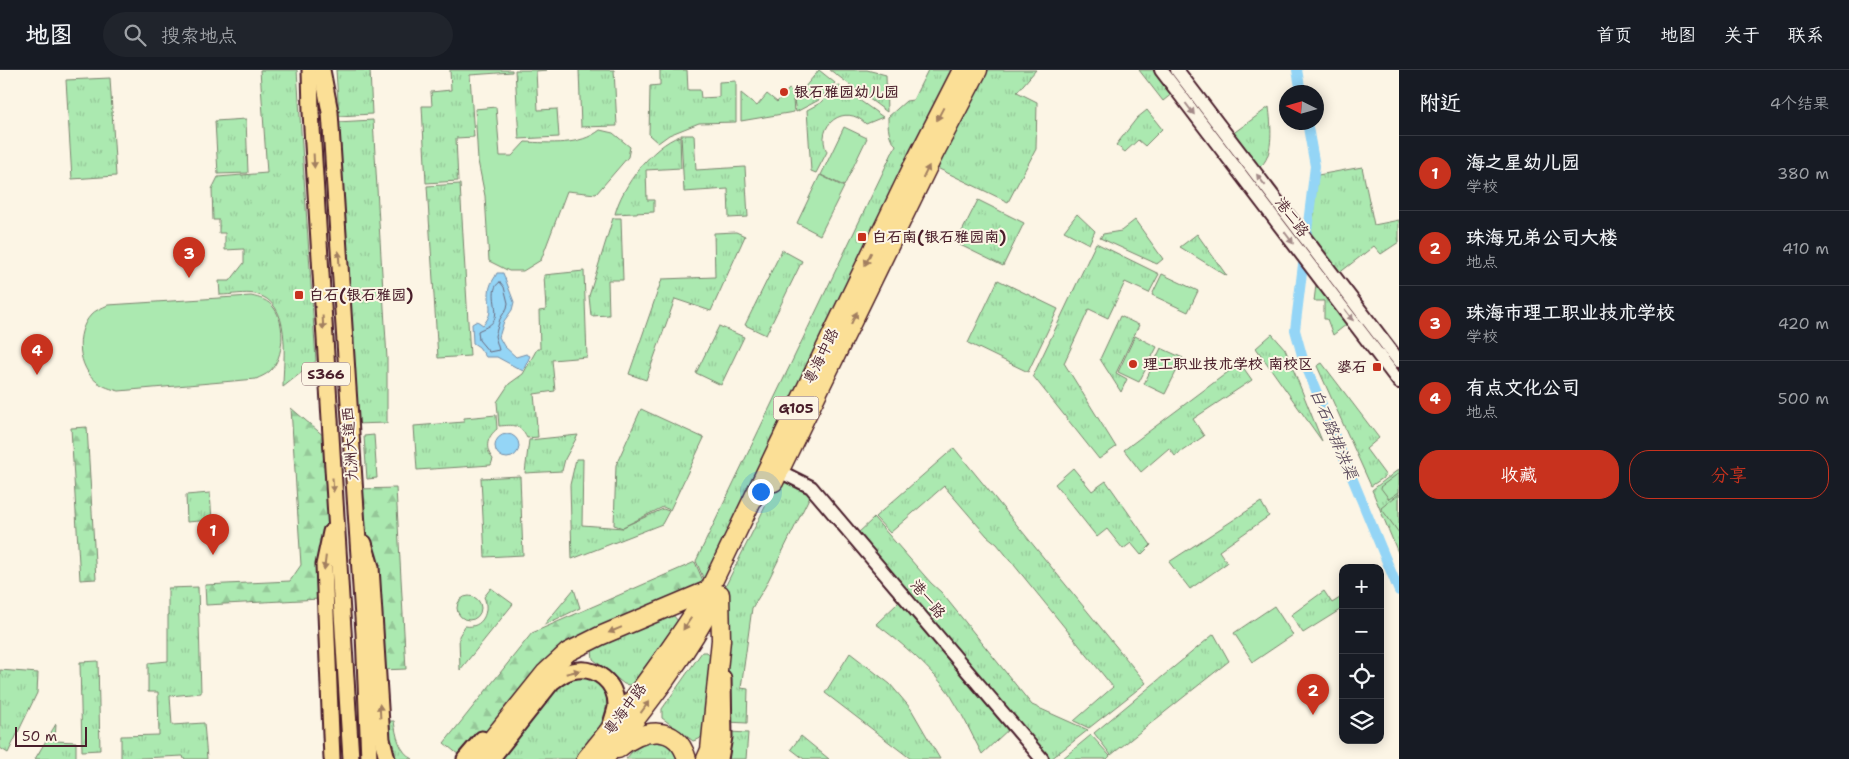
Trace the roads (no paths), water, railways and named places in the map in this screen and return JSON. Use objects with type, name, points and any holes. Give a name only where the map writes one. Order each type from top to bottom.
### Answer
[{"type":"highway","name":"粤海中路","points":[[605,759],[644,708],[702,625],[714,590],[913,166],[962,70]]},
{"type":"highway","name":"粤海中路","points":[[586,759],[609,732],[714,590],[779,472],[934,154],[978,70]]},
{"type":"highway","points":[[476,759],[546,673],[568,652],[600,636],[714,590],[720,640],[710,750],[706,759]]},
{"type":"highway","points":[[605,759],[629,740],[651,732],[663,733],[676,739],[687,759]]},
{"type":"main road","name":"S366","points":[[304,70],[311,112]]},
{"type":"main road","name":"九洲大道西","points":[[310,70],[335,516],[351,759]]},
{"type":"main road","name":"九洲大道西","points":[[322,70],[330,112],[364,633],[369,759]]},
{"type":"main road","name":"S366","points":[[330,70],[330,112]]},
{"type":"main road","points":[[332,759],[324,565],[335,516]]},
{"type":"main road","points":[[356,516],[371,567],[382,740],[386,759]]},
{"type":"main road","points":[[720,640],[724,737],[720,759]]},
{"type":"main road","points":[[465,759],[536,674],[549,663],[568,652]]},
{"type":"main road","points":[[490,759],[552,682],[572,671],[592,672],[602,676],[609,682],[614,693],[616,708],[609,732]]},
{"type":"street","name":"港二路","points":[[1161,70],[1399,382]]},
{"type":"street","name":"港二路","points":[[1178,70],[1399,361]]},
{"type":"street","name":"港一路","points":[[779,472],[811,487],[1042,759]]},
{"type":"water","points":[[497,273],[503,273],[514,302],[512,310],[504,321],[499,337],[504,346],[516,357],[526,354],[530,356],[523,371],[497,357],[486,357],[479,347],[473,343],[472,324],[477,321],[483,325],[487,320],[490,311],[490,287]]},
{"type":"water","points":[[507,434],[512,435],[518,441],[518,451],[512,457],[507,458],[502,457],[496,451],[495,446],[496,441],[502,435]]},
{"type":"waterway","name":"白石路排洪渠","points":[[1297,70],[1300,85]]},
{"type":"waterway","name":"白石路排洪渠","points":[[1308,130],[1315,166],[1295,330],[1303,359],[1399,591]]},
{"type":"place","name":"银石雅园幼儿园","points":[[784,92]]},
{"type":"place","name":"白石南(银石雅园南)","points":[[862,237]]},
{"type":"place","name":"珠海市理工职业技术学校","points":[[189,278]]},
{"type":"place","name":"白石(银石雅园)","points":[[299,295]]},
{"type":"place","name":"理工职业技术学校 南校区","points":[[1133,364]]},
{"type":"place","name":"婆石","points":[[1377,367]]},
{"type":"place","name":"有点文化公司","points":[[37,375]]},
{"type":"place","name":"海之星幼儿园","points":[[213,555]]},
{"type":"place","name":"珠海兄弟公司大楼","points":[[1313,715]]}]
